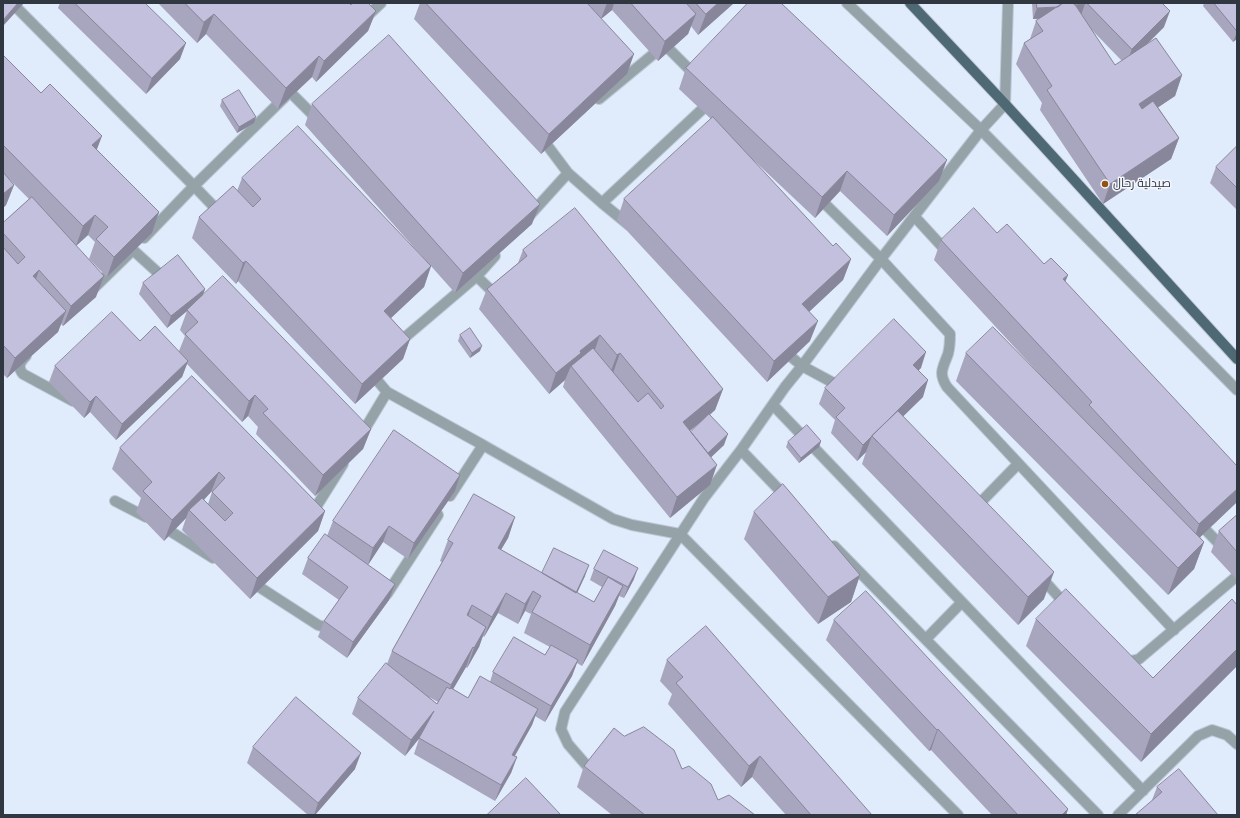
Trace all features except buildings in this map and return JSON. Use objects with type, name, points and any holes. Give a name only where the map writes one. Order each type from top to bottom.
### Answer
[{"type":"main road","points":[[910,3],[1005,104],[1237,359]]},
{"type":"street","points":[[358,25],[381,3]]},
{"type":"street","points":[[847,3],[981,130],[1237,390]]},
{"type":"street","points":[[599,779],[568,744],[561,729],[565,712],[680,534],[701,495],[741,450],[785,387],[881,259],[981,130],[1005,104],[1008,3]]},
{"type":"street","points":[[15,4],[227,220]]},
{"type":"street","points":[[655,35],[668,42],[701,81]]},
{"type":"street","points":[[594,104],[668,42]]},
{"type":"street","points":[[280,81],[293,90],[324,126]]},
{"type":"street","points":[[83,299],[130,247],[293,90]]},
{"type":"street","points":[[602,203],[717,96]]},
{"type":"street","points":[[536,131],[549,140],[568,172],[602,203],[639,233]]},
{"type":"street","points":[[522,224],[568,172]]},
{"type":"street","points":[[810,189],[881,259],[950,334],[950,345],[942,372],[943,380],[947,387],[1174,630]]},
{"type":"street","points":[[915,217],[953,258]]},
{"type":"street","points":[[130,247],[172,286]]},
{"type":"street","points":[[391,348],[477,276],[502,247]]},
{"type":"street","points":[[460,260],[505,304]]},
{"type":"street","points":[[778,346],[802,366],[851,393]]},
{"type":"street","points":[[34,348],[22,359],[19,365],[23,374],[79,404]]},
{"type":"street","points":[[367,365],[387,392],[613,520],[680,534],[958,815]]},
{"type":"street","points":[[306,523],[387,392]]},
{"type":"street","points":[[773,405],[1143,791]]},
{"type":"street","points":[[381,604],[483,445]]},
{"type":"street","points":[[741,450],[795,506]]},
{"type":"street","points":[[978,505],[1018,464]]},
{"type":"street","points":[[115,501],[161,525],[220,562]]},
{"type":"street","points":[[1197,517],[1237,562]]},
{"type":"street","points":[[828,539],[1098,815]]},
{"type":"street","points":[[1035,570],[1072,611]]},
{"type":"street","points":[[240,575],[318,624],[335,630],[348,629]]},
{"type":"street","points":[[1113,657],[1127,662],[1140,659],[1237,576]]},
{"type":"street","points":[[926,639],[962,602]]},
{"type":"street","points":[[1118,815],[1198,736],[1212,730],[1226,735],[1237,744]]},
{"type":"place","name":"صيدلية رحال","points":[[1105,184]]}]
